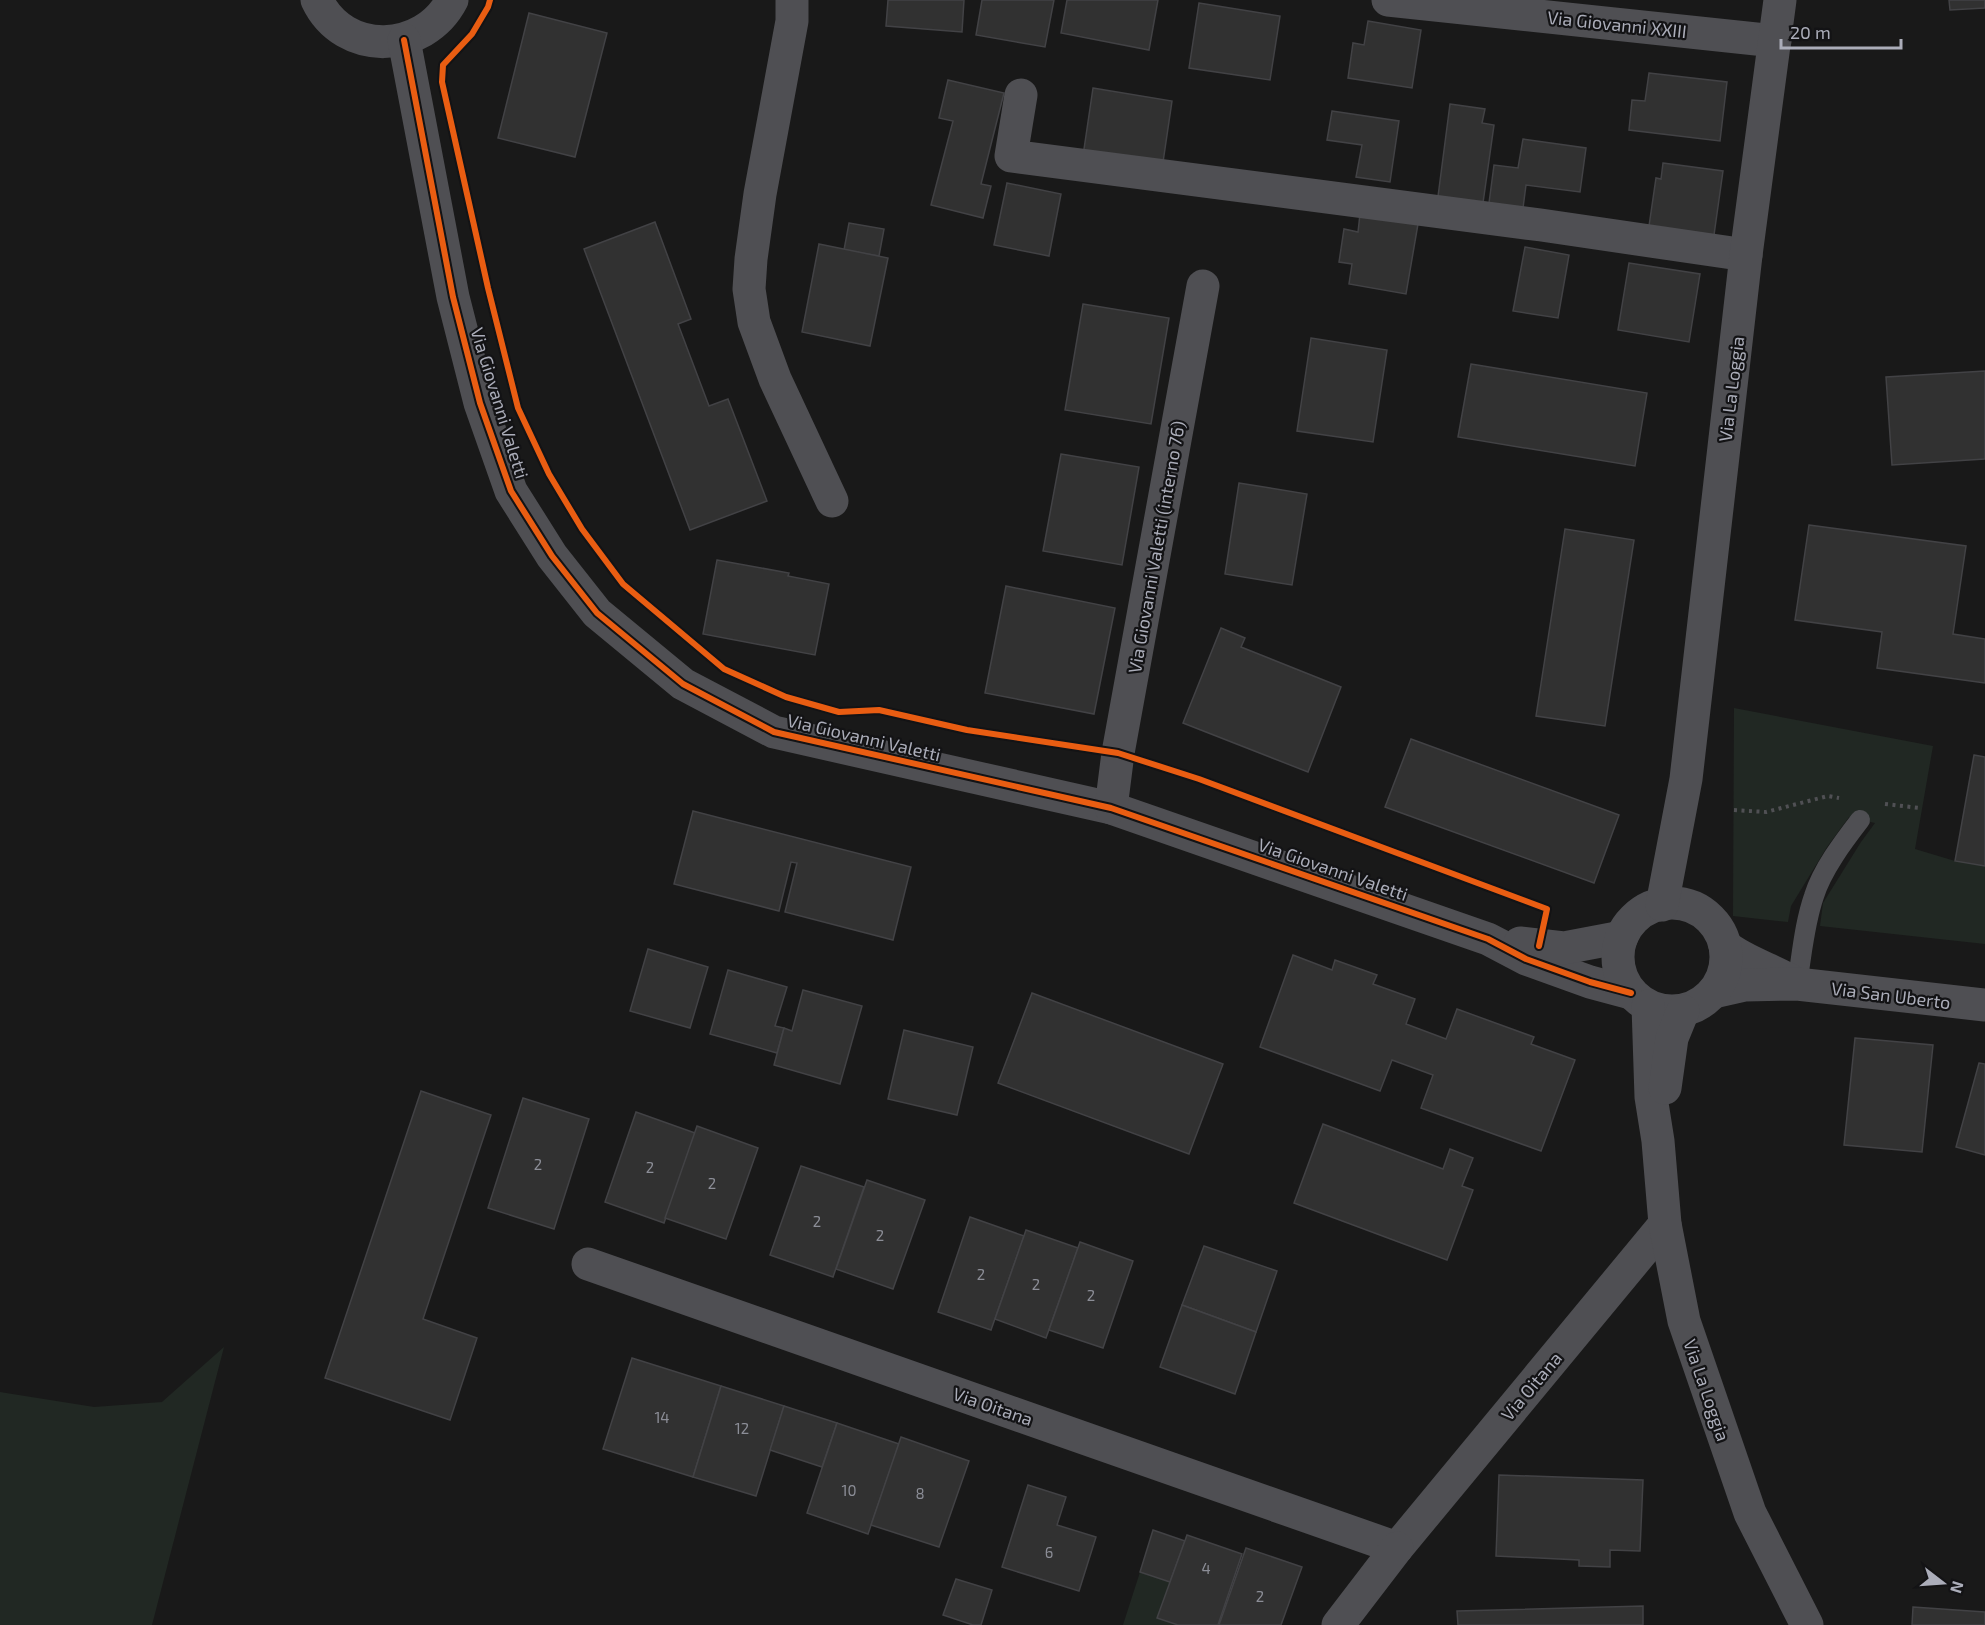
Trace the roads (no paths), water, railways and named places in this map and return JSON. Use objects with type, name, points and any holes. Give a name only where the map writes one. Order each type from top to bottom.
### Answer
[{"type":"street","points":[[317,0],[322,10],[338,27],[358,38],[381,42],[404,40],[427,29],[446,12],[452,0]]},
{"type":"street","points":[[792,0],[792,21],[760,194],[749,290],[754,322],[775,379],[832,501]]},
{"type":"street","name":"Via Giovanni XXIII","points":[[1388,0],[1775,41]]},
{"type":"street","name":"Via La Loggia","points":[[1662,905],[1686,779],[1746,255],[1780,0]]},
{"type":"street","name":"Via Giovanni Valetti","points":[[404,40],[453,297],[480,403],[511,491],[552,556],[597,613],[683,684],[774,732],[1111,808],[1488,939],[1527,959],[1639,1000]]},
{"type":"street","points":[[1021,95],[1011,156],[1541,225],[1746,255]]},
{"type":"street","name":"Via Giovanni Valetti (interno 76)","points":[[1111,808],[1118,753],[1203,286]]},
{"type":"street","name":"Via La Loggia","points":[[1686,779],[1685,872],[1687,891],[1699,910],[1711,920],[1725,946]]},
{"type":"street","points":[[1622,937],[1631,922],[1645,911],[1662,905],[1687,905],[1699,910]]},
{"type":"street","name":"Via Giovanni Valetti","points":[[1488,939],[1564,948],[1622,937]]},
{"type":"street","name":"Via La Loggia","points":[[1622,937],[1619,967],[1623,981],[1639,1000],[1658,1140],[1665,1224],[1684,1321],[1750,1513],[1807,1625]]},
{"type":"street","points":[[1639,1000],[1665,1011],[1683,1011],[1700,1004],[1714,992],[1723,976],[1726,961],[1725,946]]},
{"type":"street","name":"Via San Uberto","points":[[1725,946],[1735,954],[1797,984]]},
{"type":"street","name":"Via San Uberto","points":[[1714,992],[1745,986],[1797,984],[1985,1005]]},
{"type":"street","name":"Via La Loggia","points":[[1658,1140],[1672,1038],[1683,1011]]},
{"type":"street","name":"Via Oitana","points":[[1338,1625],[1397,1548],[1665,1224]]},
{"type":"street","name":"Via Oitana","points":[[588,1264],[1397,1548]]},
{"type":"lane","points":[[1797,984],[1806,924],[1814,894],[1838,849],[1860,820]]}]
